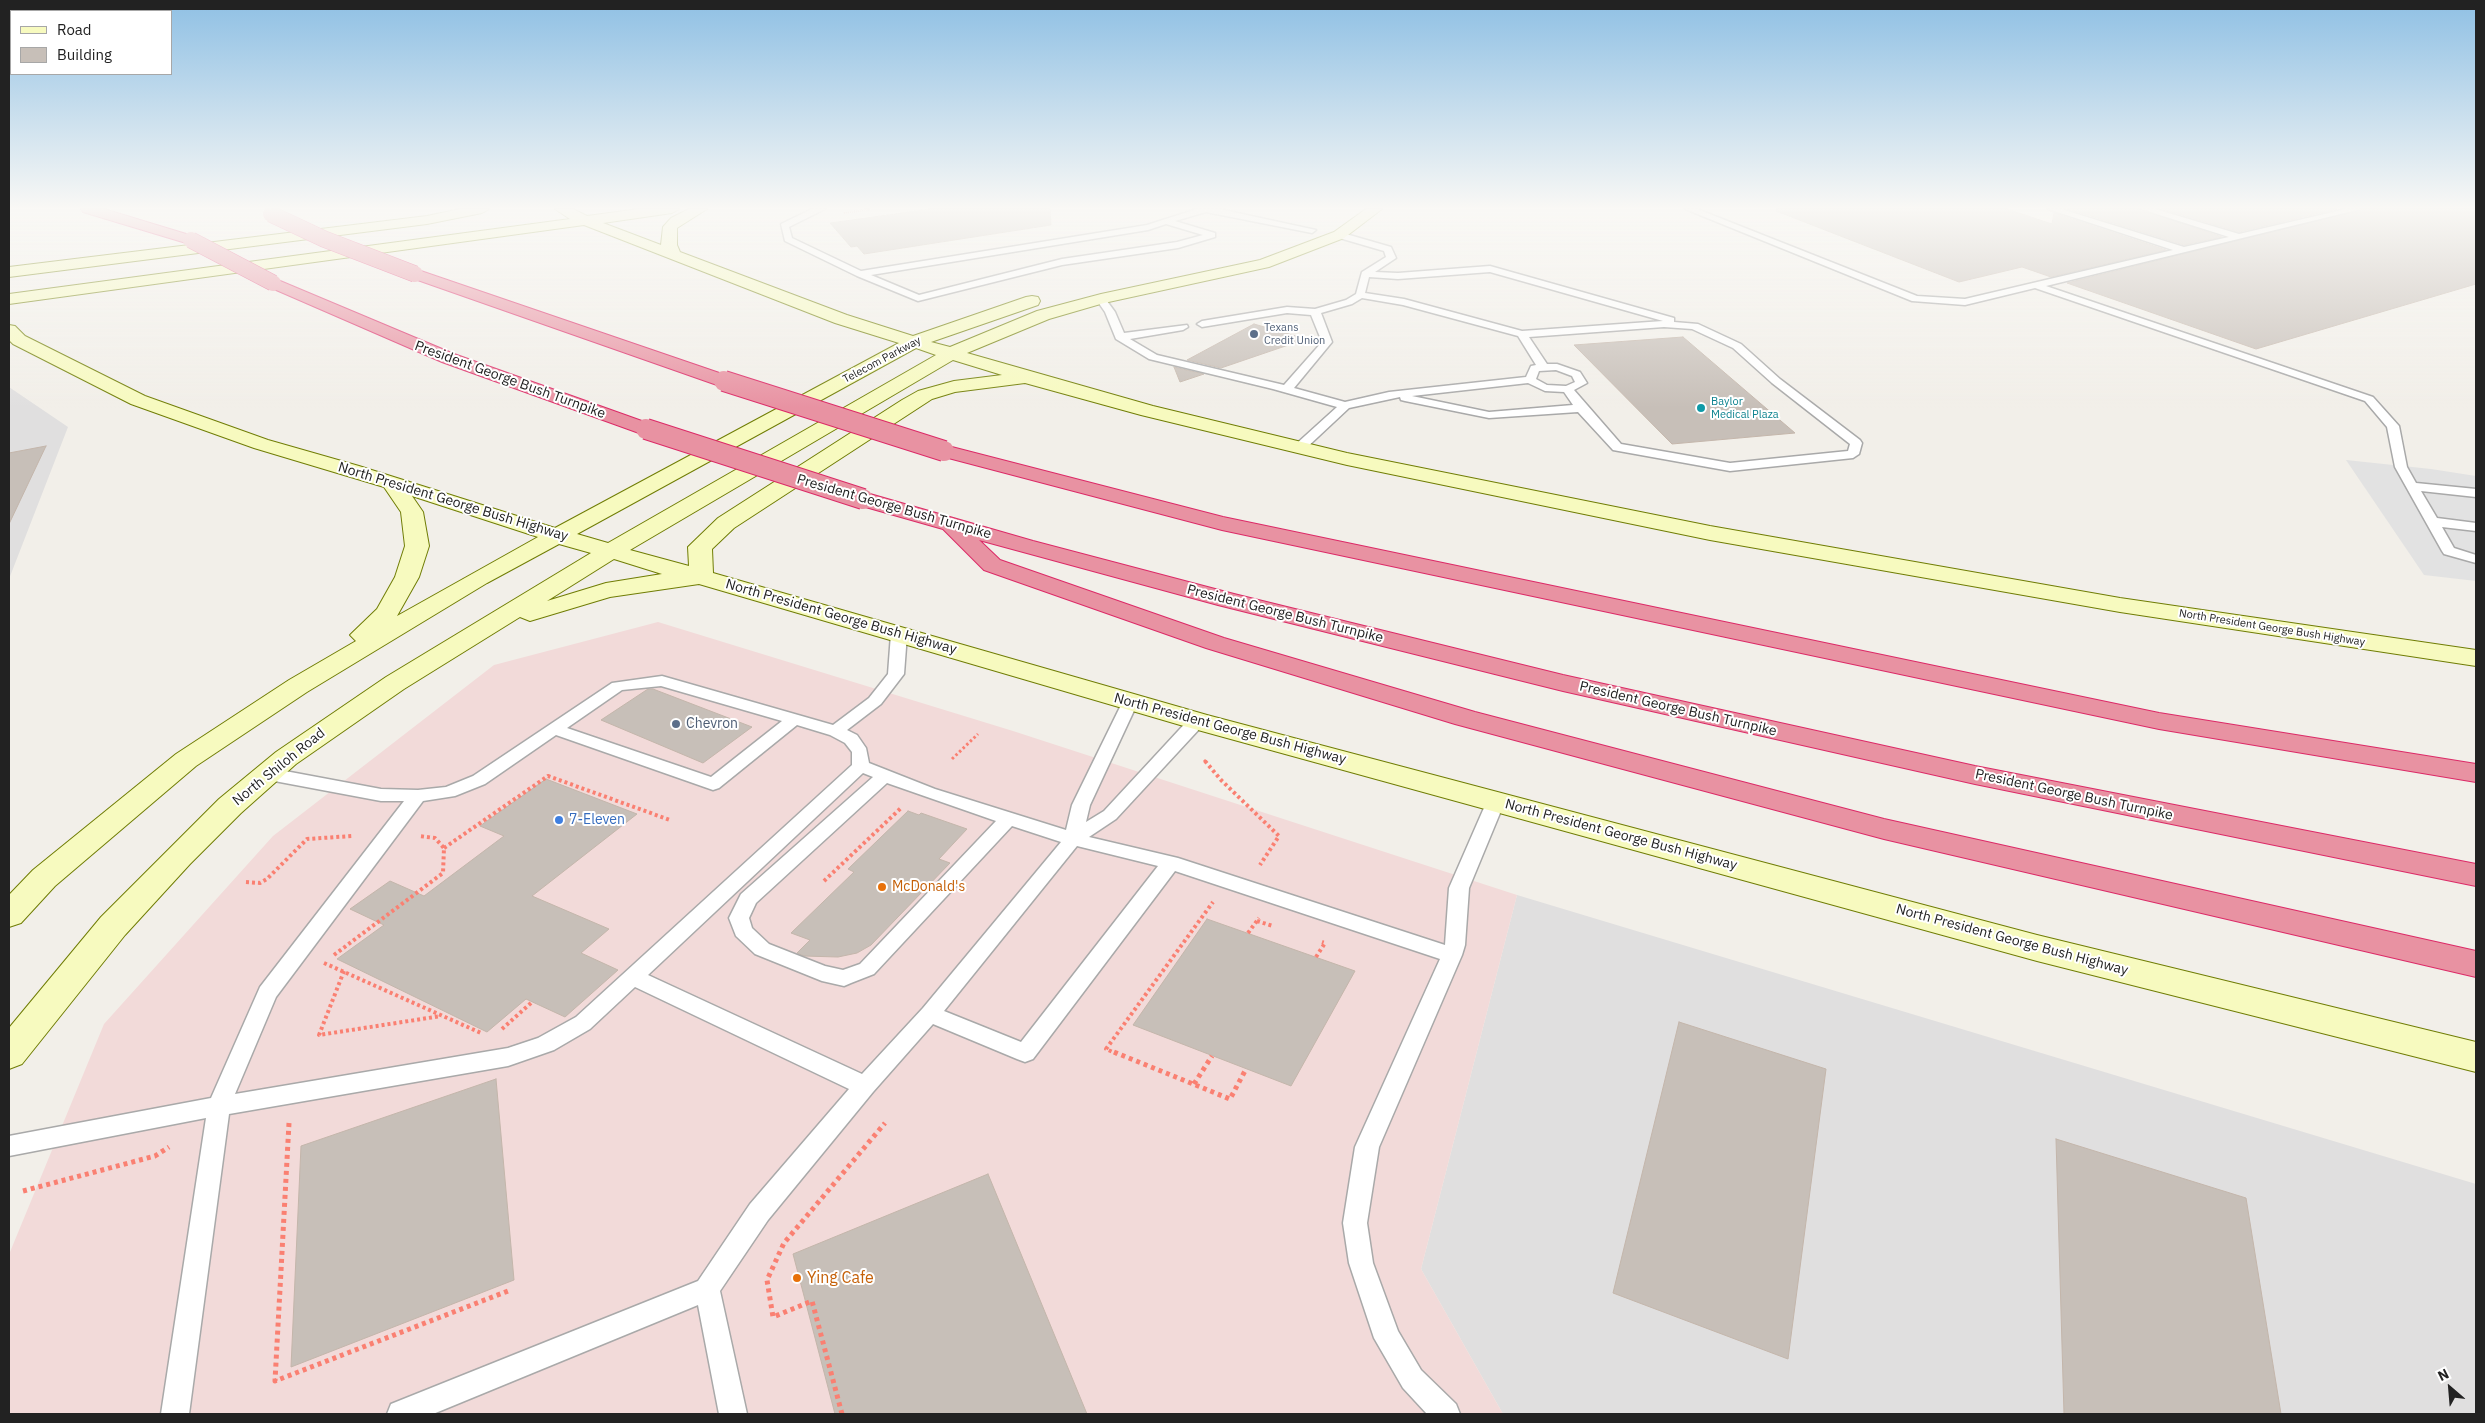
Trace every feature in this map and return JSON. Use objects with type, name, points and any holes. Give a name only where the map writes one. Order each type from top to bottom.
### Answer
[{"type":"highway","name":"President George Bush Turnpike","points":[[258,275],[448,358],[646,429],[863,499],[1281,614],[1673,708],[2126,806],[2476,875]]},
{"type":"highway","points":[[419,275],[724,381],[944,451],[1222,524],[2159,721],[2476,773]]},
{"type":"highway","points":[[951,524],[992,565],[1215,643],[1465,718],[1884,829],[2476,964]]},
{"type":"highway","points":[[2159,721],[2476,755]]},
{"type":"main road","points":[[9,283],[66,275]]},
{"type":"main road","points":[[9,299],[184,275]]},
{"type":"main road","name":"North President George Bush Highway","points":[[728,275],[841,319],[1030,378],[1148,411],[1299,448],[1768,543],[2120,606],[2476,658]]},
{"type":"main road","points":[[611,551],[952,353],[1096,292],[1156,275]]},
{"type":"main road","points":[[1096,292],[1196,275]]},
{"type":"main road","name":"Telecom Parkway","points":[[558,536],[916,341],[997,311],[1045,297]]},
{"type":"main road","name":"North President George Bush Highway","points":[[9,330],[19,340],[138,400],[261,444],[392,483],[558,536],[1197,721],[2037,948],[2476,1057]]},
{"type":"main road","points":[[480,633],[544,608],[606,590],[650,582],[701,577],[700,548],[726,523],[909,404],[925,395],[954,387],[985,381],[1030,378]]},
{"type":"main road","points":[[324,670],[387,613],[407,577],[417,546],[412,512],[392,483]]},
{"type":"main road","points":[[9,915],[44,878],[186,760],[324,670],[479,578],[558,536]]},
{"type":"main road","name":"North Shiloh Road","points":[[9,1054],[113,926],[179,856],[230,806],[268,774],[349,713],[394,683],[480,633],[611,551]]},
{"type":"lane","points":[[863,275],[918,298],[1008,275]]},
{"type":"lane","points":[[1360,295],[1365,275]]},
{"type":"lane","points":[[1388,275],[1406,275]]},
{"type":"lane","points":[[1513,275],[1694,326],[1737,346],[1776,381],[1856,443],[1853,454],[1730,467],[1684,460],[1617,447],[1581,408],[1567,389]]},
{"type":"lane","points":[[1856,275],[1915,299],[1965,302],[2076,275]]},
{"type":"lane","points":[[2035,285],[2369,399],[2394,426],[2400,467],[2449,551],[2476,559]]},
{"type":"lane","points":[[1096,292],[1110,312],[1120,337],[1153,356],[1287,389],[1345,406]]},
{"type":"lane","points":[[1202,324],[1287,310],[1316,312],[1349,302],[1360,295],[1404,302],[1522,334],[1664,324],[1694,326]]},
{"type":"lane","points":[[1287,389],[1326,342],[1316,312]]},
{"type":"lane","points":[[1120,337],[1183,327]]},
{"type":"lane","points":[[1522,334],[1544,368]]},
{"type":"lane","points":[[1299,448],[1345,406],[1389,395],[1530,380],[1545,388],[1567,389],[1581,383],[1576,374],[1557,367],[1535,368],[1530,380]]},
{"type":"lane","points":[[1389,395],[1490,414],[1581,408]]},
{"type":"lane","points":[[2412,486],[2476,493]]},
{"type":"lane","points":[[2432,522],[2476,527]]},
{"type":"lane","points":[[836,731],[875,700],[896,674],[899,634]]},
{"type":"lane","points":[[268,774],[381,795],[418,796],[449,792],[479,780],[618,686],[662,680],[836,731],[851,739],[860,752],[861,766]]},
{"type":"lane","points":[[1073,839],[1081,805],[1130,702]]},
{"type":"lane","points":[[554,729],[714,784],[795,719]]},
{"type":"lane","points":[[401,1414],[707,1288],[759,1212],[865,1086],[930,1014],[1073,839],[1110,815],[1197,721]]},
{"type":"lane","points":[[861,766],[883,777],[1009,819],[1073,839],[1171,863],[1452,956]]},
{"type":"lane","points":[[9,1146],[219,1106],[508,1057],[546,1044],[583,1023],[861,766]]},
{"type":"lane","points":[[883,777],[748,899],[739,918],[743,931],[762,949],[822,973],[844,978],[866,969],[1009,819]]},
{"type":"lane","points":[[175,1414],[219,1106],[267,993],[418,796]]},
{"type":"lane","points":[[1446,1414],[1412,1378],[1387,1338],[1361,1263],[1355,1223],[1367,1147],[1452,956],[1455,945],[1459,888],[1496,802]]},
{"type":"lane","points":[[930,1014],[1024,1053],[1171,863]]},
{"type":"lane","points":[[633,976],[865,1086]]},
{"type":"lane","points":[[707,1288],[733,1414]]},
{"type":"path","points":[[952,759],[978,734]]},
{"type":"path","points":[[1204,760],[1221,780],[1279,836],[1256,872]]},
{"type":"path","points":[[444,848],[548,776],[670,820]]},
{"type":"path","points":[[824,881],[906,803]]},
{"type":"path","points":[[246,882],[260,882],[267,879],[307,839],[357,836]]},
{"type":"path","points":[[416,836],[435,838],[444,848],[446,858],[443,873],[323,962],[488,1036]]},
{"type":"path","points":[[1215,899],[1106,1048],[1230,1098],[1246,1069]]},
{"type":"path","points":[[1248,933],[1261,915],[1252,912]]},
{"type":"path","points":[[1257,921],[1282,929]]},
{"type":"path","points":[[1316,940],[1325,943],[1316,957]]},
{"type":"path","points":[[344,971],[319,1035],[442,1016]]},
{"type":"path","points":[[498,1032],[532,1002]]},
{"type":"path","points":[[1194,1084],[1212,1056]]},
{"type":"path","points":[[280,1122],[289,1120],[275,1381],[508,1291]]},
{"type":"path","points":[[842,1414],[812,1301],[774,1317],[767,1280],[784,1244],[885,1123]]},
{"type":"path","points":[[23,1191],[155,1156],[169,1147]]},
{"type":"shaded area","points":[[9,387],[68,427],[9,579]]},
{"type":"shaded area","points":[[2346,460],[2476,476],[2476,581],[2424,575]]},
{"type":"shaded area","points":[[658,622],[1013,731],[1517,895],[1421,1269],[1503,1414],[9,1414],[10,1252],[104,1024],[273,836],[494,665]]},
{"type":"shaded area","points":[[1517,895],[2476,1184],[2476,1414],[1503,1414],[1421,1269]]},
{"type":"building","points":[[1942,275],[1987,275],[1959,282]]},
{"type":"building","points":[[2097,275],[2476,275],[2476,284],[2256,349],[2067,283]]},
{"type":"building","points":[[1254,324],[1306,339],[1221,368],[1187,360]]},
{"type":"building","name":"Baylor Medical Plaza","points":[[1683,337],[1795,433],[1672,444],[1574,345]]},
{"type":"building","points":[[1174,367],[1204,374],[1180,382]]},
{"type":"building","points":[[46,446],[9,524],[9,453]]},
{"type":"building","name":"Chevron","points":[[648,689],[653,689],[752,727],[703,763],[601,720]]},
{"type":"building","points":[[546,779],[637,814],[532,896],[609,929],[581,953],[618,970],[565,1017],[526,999],[487,1032],[337,959],[384,925],[350,909],[390,881],[424,896],[504,836],[480,826]]},
{"type":"building","name":"McDonald's","points":[[908,811],[919,815],[921,813],[967,829],[939,859],[950,863],[871,945],[857,953],[838,957],[804,956],[797,953],[810,940],[791,933],[854,872],[848,869]]},
{"type":"building","points":[[1207,919],[1355,971],[1291,1086],[1133,1025]]},
{"type":"building","points":[[1679,1022],[1826,1069],[1788,1359],[1613,1293]]},
{"type":"building","points":[[496,1079],[514,1280],[291,1367],[301,1146]]},
{"type":"building","points":[[2056,1139],[2246,1198],[2281,1414],[2064,1414]]},
{"type":"building","points":[[988,1174],[1087,1414],[835,1414],[793,1254]]},
{"type":"place","name":"Texans Credit Union","points":[[1254,334]]},
{"type":"place","name":"Baylor Medical Plaza","points":[[1701,408]]},
{"type":"place","name":"Chevron","points":[[676,724]]},
{"type":"place","name":"7-Eleven","points":[[559,820]]},
{"type":"place","name":"McDonald's","points":[[882,887]]},
{"type":"place","name":"Ying Cafe","points":[[797,1278]]}]
